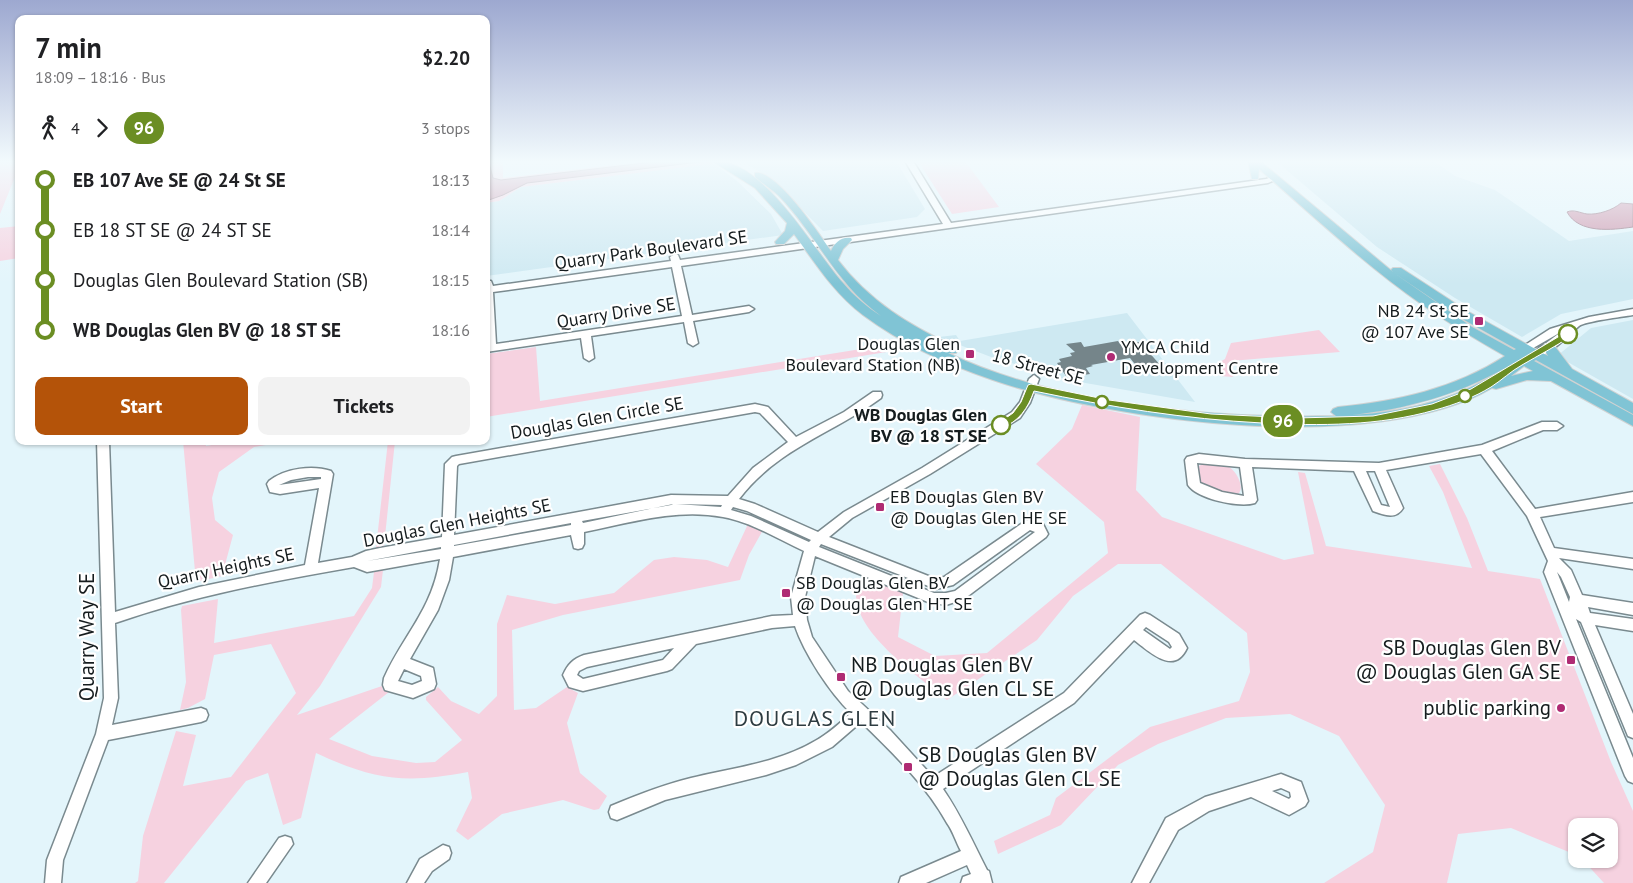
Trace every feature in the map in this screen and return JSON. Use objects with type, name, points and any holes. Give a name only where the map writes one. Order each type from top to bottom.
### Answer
[{"type":"main road","name":"18 Street SE","points":[[774,202],[792,223],[832,260],[846,278],[868,300],[910,329],[966,357],[1032,383],[1192,408],[1255,412],[1336,412],[1382,408],[1440,394],[1483,376],[1501,364],[1523,354]]},
{"type":"main road","name":"18 Street SE","points":[[787,202],[839,288],[882,323],[913,342],[952,360],[1109,404],[1159,412],[1220,418],[1331,422],[1373,419],[1434,407],[1488,385],[1523,354]]},
{"type":"main road","points":[[1301,202],[1380,268],[1448,317],[1486,340],[1576,377],[1633,409]]},
{"type":"main road","points":[[1314,202],[1407,277],[1523,354],[1633,422]]},
{"type":"main road","points":[[780,242],[790,232],[792,223]]},
{"type":"main road","points":[[832,260],[838,247],[847,240]]},
{"type":"main road","points":[[1408,289],[1523,354]]},
{"type":"main road","points":[[1486,340],[1498,354],[1501,364]]},
{"type":"main road","points":[[1550,347],[1561,364],[1576,377]]},
{"type":"main road","points":[[1488,385],[1498,384],[1519,376],[1537,375],[1594,399]]},
{"type":"street","points":[[934,202],[947,223]]},
{"type":"street","points":[[1084,204],[1095,202]]},
{"type":"street","points":[[812,241],[1098,202]]},
{"type":"street","points":[[812,241],[847,240],[947,223]]},
{"type":"street","name":"Quarry Park Boulevard SE","points":[[675,259],[780,242],[812,241]]},
{"type":"street","name":"Quarry Park Boulevard SE","points":[[490,286],[812,241]]},
{"type":"street","name":"Quarry Drive SE","points":[[490,349],[688,319],[675,259]]},
{"type":"street","points":[[693,343],[688,319],[749,309]]},
{"type":"street","points":[[1523,354],[1554,331],[1590,320],[1633,312]]},
{"type":"street","points":[[1523,354],[1550,347],[1576,325]]},
{"type":"street","points":[[586,334],[589,358]]},
{"type":"street","points":[[979,881],[972,854],[953,817],[932,786],[862,712],[843,696],[806,639],[800,620],[798,597],[811,549],[820,538],[848,515],[926,471],[1016,415],[1025,403],[1032,383]]},
{"type":"street","points":[[727,507],[737,490],[760,468],[795,443],[864,405],[877,395]]},
{"type":"street","name":"Douglas Glen Circle SE","points":[[401,662],[431,610],[443,580],[451,464],[456,460],[756,408],[764,410],[795,443]]},
{"type":"street","points":[[1245,463],[1251,500],[1242,502],[1200,490],[1194,485],[1192,460],[1199,458],[1245,463],[1379,467],[1484,449],[1542,426],[1557,426]]},
{"type":"street","name":"Quarry Way SE","points":[[53,883],[55,860],[103,734],[111,698],[103,445]]},
{"type":"street","points":[[1484,449],[1532,514],[1552,557],[1566,574],[1632,725]]},
{"type":"street","points":[[1358,467],[1376,508],[1392,512],[1397,508],[1379,467]]},
{"type":"street","points":[[312,569],[326,482]]},
{"type":"street","points":[[1532,514],[1633,497]]},
{"type":"street","name":"Douglas Glen Heights SE","points":[[354,562],[367,567],[446,547],[577,524],[672,500],[697,499],[727,507],[751,507],[820,538],[936,584]]},
{"type":"street","name":"Douglas Glen Heights SE","points":[[727,507],[747,519],[811,549],[933,598]]},
{"type":"street","points":[[577,524],[578,544]]},
{"type":"street","points":[[1028,525],[1039,527],[1042,534],[1000,563],[959,595],[946,599],[933,598],[936,584],[948,581],[987,552],[1028,525]]},
{"type":"street","points":[[987,552],[1000,563]]},
{"type":"street","points":[[1552,557],[1633,564]]},
{"type":"street","points":[[1552,557],[1550,572],[1633,776]]},
{"type":"street","name":"Quarry Heights SE","points":[[108,620],[147,605],[207,589],[354,562]]},
{"type":"street","points":[[1563,605],[1578,600],[1633,609]]},
{"type":"street","points":[[1563,605],[1586,618],[1633,625]]},
{"type":"street","points":[[692,639],[667,665],[583,685],[574,682],[570,675],[574,667],[584,661],[772,622],[800,620]]},
{"type":"street","points":[[932,786],[1069,698],[1132,631]]},
{"type":"street","points":[[617,812],[639,800],[776,765],[815,750],[842,732],[862,712]]},
{"type":"street","points":[[103,734],[201,715]]},
{"type":"street","points":[[1608,717],[1632,725]]},
{"type":"street","points":[[1146,881],[1172,824],[1205,805],[1252,789]]},
{"type":"street","points":[[256,883],[285,844]]},
{"type":"street","points":[[415,883],[426,865],[443,853]]},
{"type":"street","points":[[907,883],[972,854]]},
{"type":"shaded area","points":[[0,202],[5,202],[0,214]]},
{"type":"shaded area","points":[[490,202],[759,202],[771,214],[783,235],[490,275]]},
{"type":"shaded area","points":[[795,202],[921,202],[925,209],[917,217],[823,231]]},
{"type":"shaded area","points":[[944,202],[995,202],[999,207],[952,214]]},
{"type":"shaded area","points":[[1324,202],[1513,202],[1569,241],[1633,231],[1633,299],[1561,314],[1522,337],[1455,298],[1377,247]]},
{"type":"shaded area","points":[[1621,203],[1633,204],[1633,227],[1597,229],[1588,227],[1572,219],[1567,212],[1596,214],[1610,210]]},
{"type":"shaded area","points":[[15,226],[15,259],[0,261],[0,228]]},
{"type":"shaded area","points":[[1127,313],[1195,402],[1068,380],[991,357],[939,337],[956,335],[960,341]]},
{"type":"shaded area","points":[[1633,320],[1633,399],[1557,356],[1591,328]]},
{"type":"shaded area","points":[[1319,330],[1340,352],[1231,361],[1227,364],[1233,377],[1220,376],[1211,367],[1225,359],[1231,343]]},
{"type":"shaded area","points":[[898,343],[911,348],[490,416],[490,353],[536,347],[540,401]]},
{"type":"shaded area","points":[[1082,405],[1140,417],[1136,490],[1162,517],[1284,560],[1314,554],[1298,472],[1305,473],[1326,546],[1472,568],[1443,492],[1429,466],[1440,464],[1467,518],[1488,571],[1540,579],[1611,762],[1633,811],[1633,883],[1604,883],[1590,868],[1618,868],[1618,818],[1568,818],[1568,852],[1511,828],[1458,834],[1447,883],[1324,883],[1373,852],[1385,805],[1339,736],[1290,714],[1226,718],[1158,744],[1118,765],[1061,825],[998,854],[994,841],[1050,815],[1056,798],[1150,727],[1239,701],[1250,672],[1247,633],[1161,564],[1118,564],[1073,596],[1037,640],[947,700],[891,653],[866,624],[859,609],[856,594],[864,577],[903,593],[898,637],[935,656],[987,653],[1108,553],[1104,522],[1036,464],[1072,429]]},
{"type":"shaded area","points":[[183,445],[266,445],[254,447],[219,472],[212,498],[215,520],[233,535],[222,576],[196,582]]},
{"type":"shaded area","points":[[388,445],[395,445],[384,546],[376,548]]},
{"type":"shaded area","points":[[1203,464],[1224,465],[1231,468],[1240,483],[1240,492],[1230,496],[1201,485],[1197,467]]},
{"type":"shaded area","points":[[748,524],[763,530],[749,555],[740,580],[563,615],[512,630],[514,710],[536,708],[567,687],[578,693],[567,723],[580,773],[607,796],[599,809],[594,810],[563,800],[502,814],[468,840],[456,831],[472,798],[468,772],[426,778],[390,777],[355,769],[316,753],[301,818],[283,825],[268,773],[246,781],[164,883],[135,883],[138,881],[143,836],[176,731],[196,735],[183,786],[231,777],[296,693],[271,644],[214,655],[205,699],[180,710],[186,682],[182,606],[218,599],[214,643],[354,616],[372,588],[374,572],[383,570],[381,587],[320,686],[297,715],[382,686],[383,690],[389,692],[329,739],[372,756],[416,763],[435,762],[462,740],[426,700],[426,697],[438,687],[451,701],[479,714],[497,696],[497,624],[507,595],[555,604],[614,593],[654,560],[674,557],[707,560],[728,567]]},
{"type":"building","name":"YMCA Child Development Centre","points":[[1118,341],[1120,344],[1140,342],[1161,366],[1138,368],[1130,358],[1091,365],[1093,366],[1086,368],[1090,374],[1066,376],[1057,363],[1061,362],[1059,359],[1072,356],[1070,353],[1075,352],[1066,344],[1081,342],[1084,347]]},
{"type":"bus line","name":"96","points":[[1001,425],[1016,415],[1025,403],[1031,387],[1109,404],[1159,412],[1211,417],[1296,422],[1373,419],[1434,407],[1474,392],[1488,385],[1518,363],[1550,347],[1568,334]]},
{"type":"place","name":"NB 24 St SE @ 107 Ave SE","points":[[1479,321]]},
{"type":"place","name":"Douglas Glen Boulevard Station (NB)","points":[[970,354]]},
{"type":"place","name":"YMCA Child Development Centre","points":[[1111,357]]},
{"type":"place","name":"WB Douglas Glen BV @ 18 ST SE","points":[[1001,425]]},
{"type":"place","name":"EB Douglas Glen BV @ Douglas Glen HE SE","points":[[880,507]]},
{"type":"place","name":"SB Douglas Glen BV @ Douglas Glen HT SE","points":[[786,593]]},
{"type":"place","name":"SB Douglas Glen BV @ Douglas Glen GA SE","points":[[1571,660]]},
{"type":"place","name":"NB Douglas Glen BV @ Douglas Glen CL SE","points":[[841,677]]},
{"type":"place","name":"public parking","points":[[1561,708]]},
{"type":"place","name":"SB Douglas Glen BV @ Douglas Glen CL SE","points":[[908,767]]},
{"type":"district","name":"DOUGLAS GLEN","points":[[815,718]]}]
